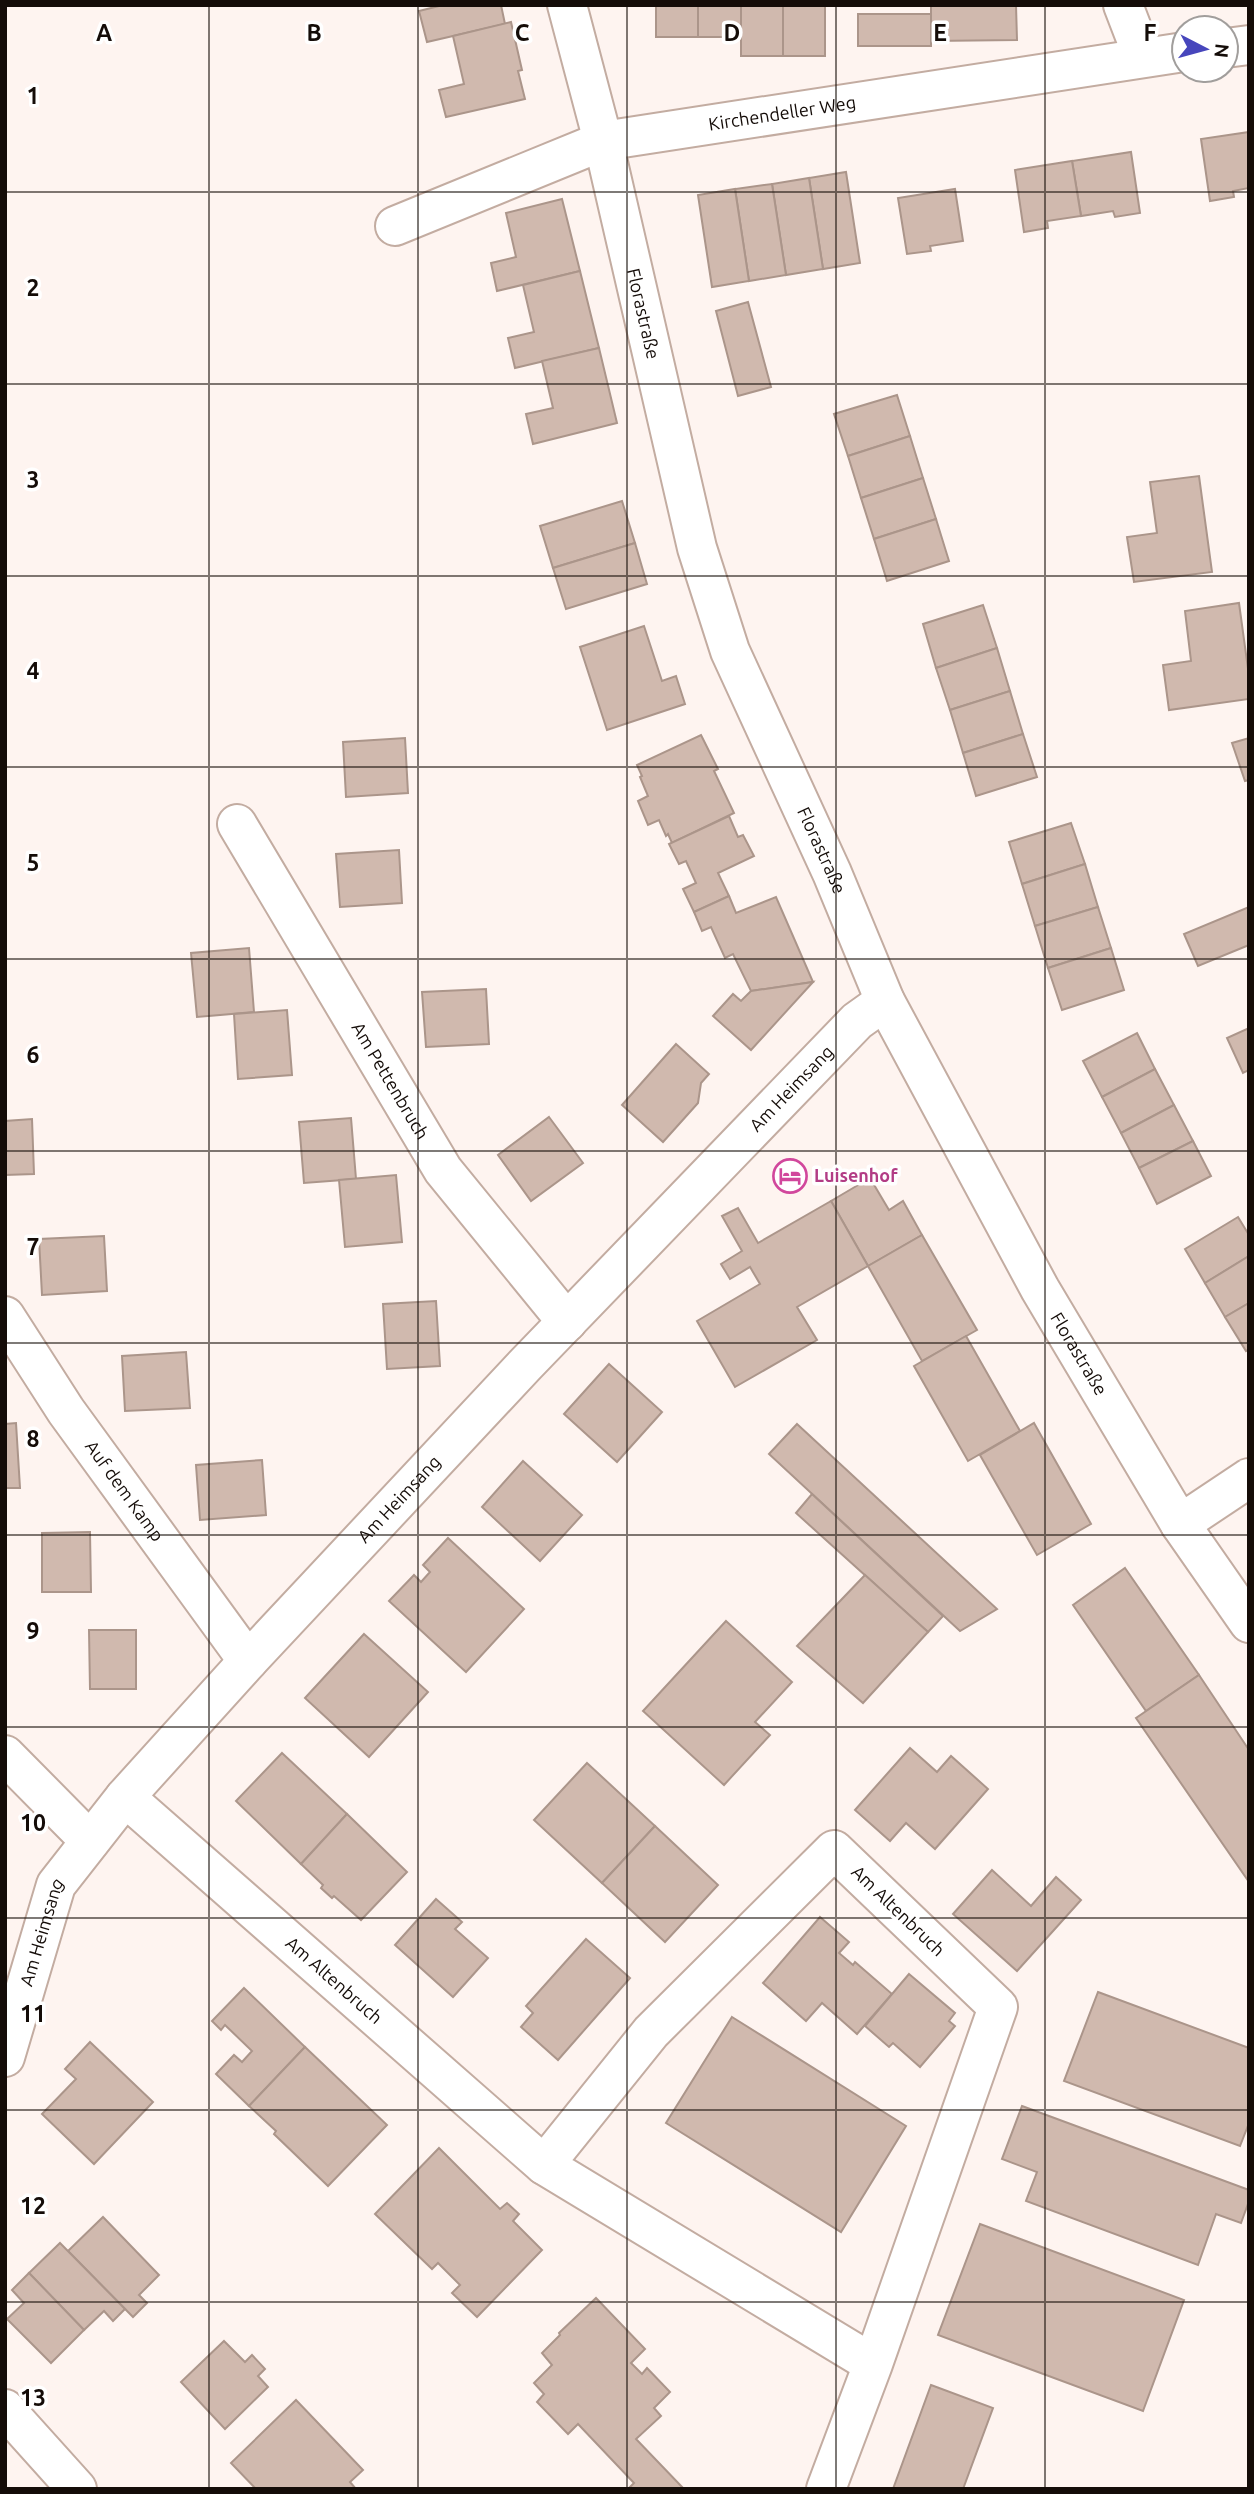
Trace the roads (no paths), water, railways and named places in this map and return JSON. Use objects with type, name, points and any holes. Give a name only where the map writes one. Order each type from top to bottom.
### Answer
[{"type":"street","name":"Florastraße","points":[[567,5],[603,141],[697,548],[730,651],[832,873],[885,1001],[1040,1289],[1180,1524],[1249,1623]]},
{"type":"street","points":[[1123,5],[1143,57]]},
{"type":"street","name":"Kirchendeller Weg","points":[[395,226],[603,141],[1170,54]]},
{"type":"street","name":"Am Pettenbruch","points":[[237,824],[443,1170],[567,1322]]},
{"type":"street","name":"Am Heimsang","points":[[5,2057],[56,1885],[125,1797],[248,1661],[567,1322],[857,1021],[885,1001]]},
{"type":"street","name":"Auf dem Kamp","points":[[5,1316],[66,1411],[248,1661]]},
{"type":"street","points":[[1180,1524],[1249,1478]]},
{"type":"street","points":[[5,1755],[90,1841]]},
{"type":"street","name":"Am Altenbruch","points":[[125,1797],[544,2165],[873,2364]]},
{"type":"street","name":"Am Altenbruch","points":[[544,2165],[651,2032],[834,1850],[998,2007],[873,2364],[826,2489]]},
{"type":"street","points":[[5,2409],[77,2489]]},
{"type":"place","name":"Luisenhof","points":[[790,1176]]}]
